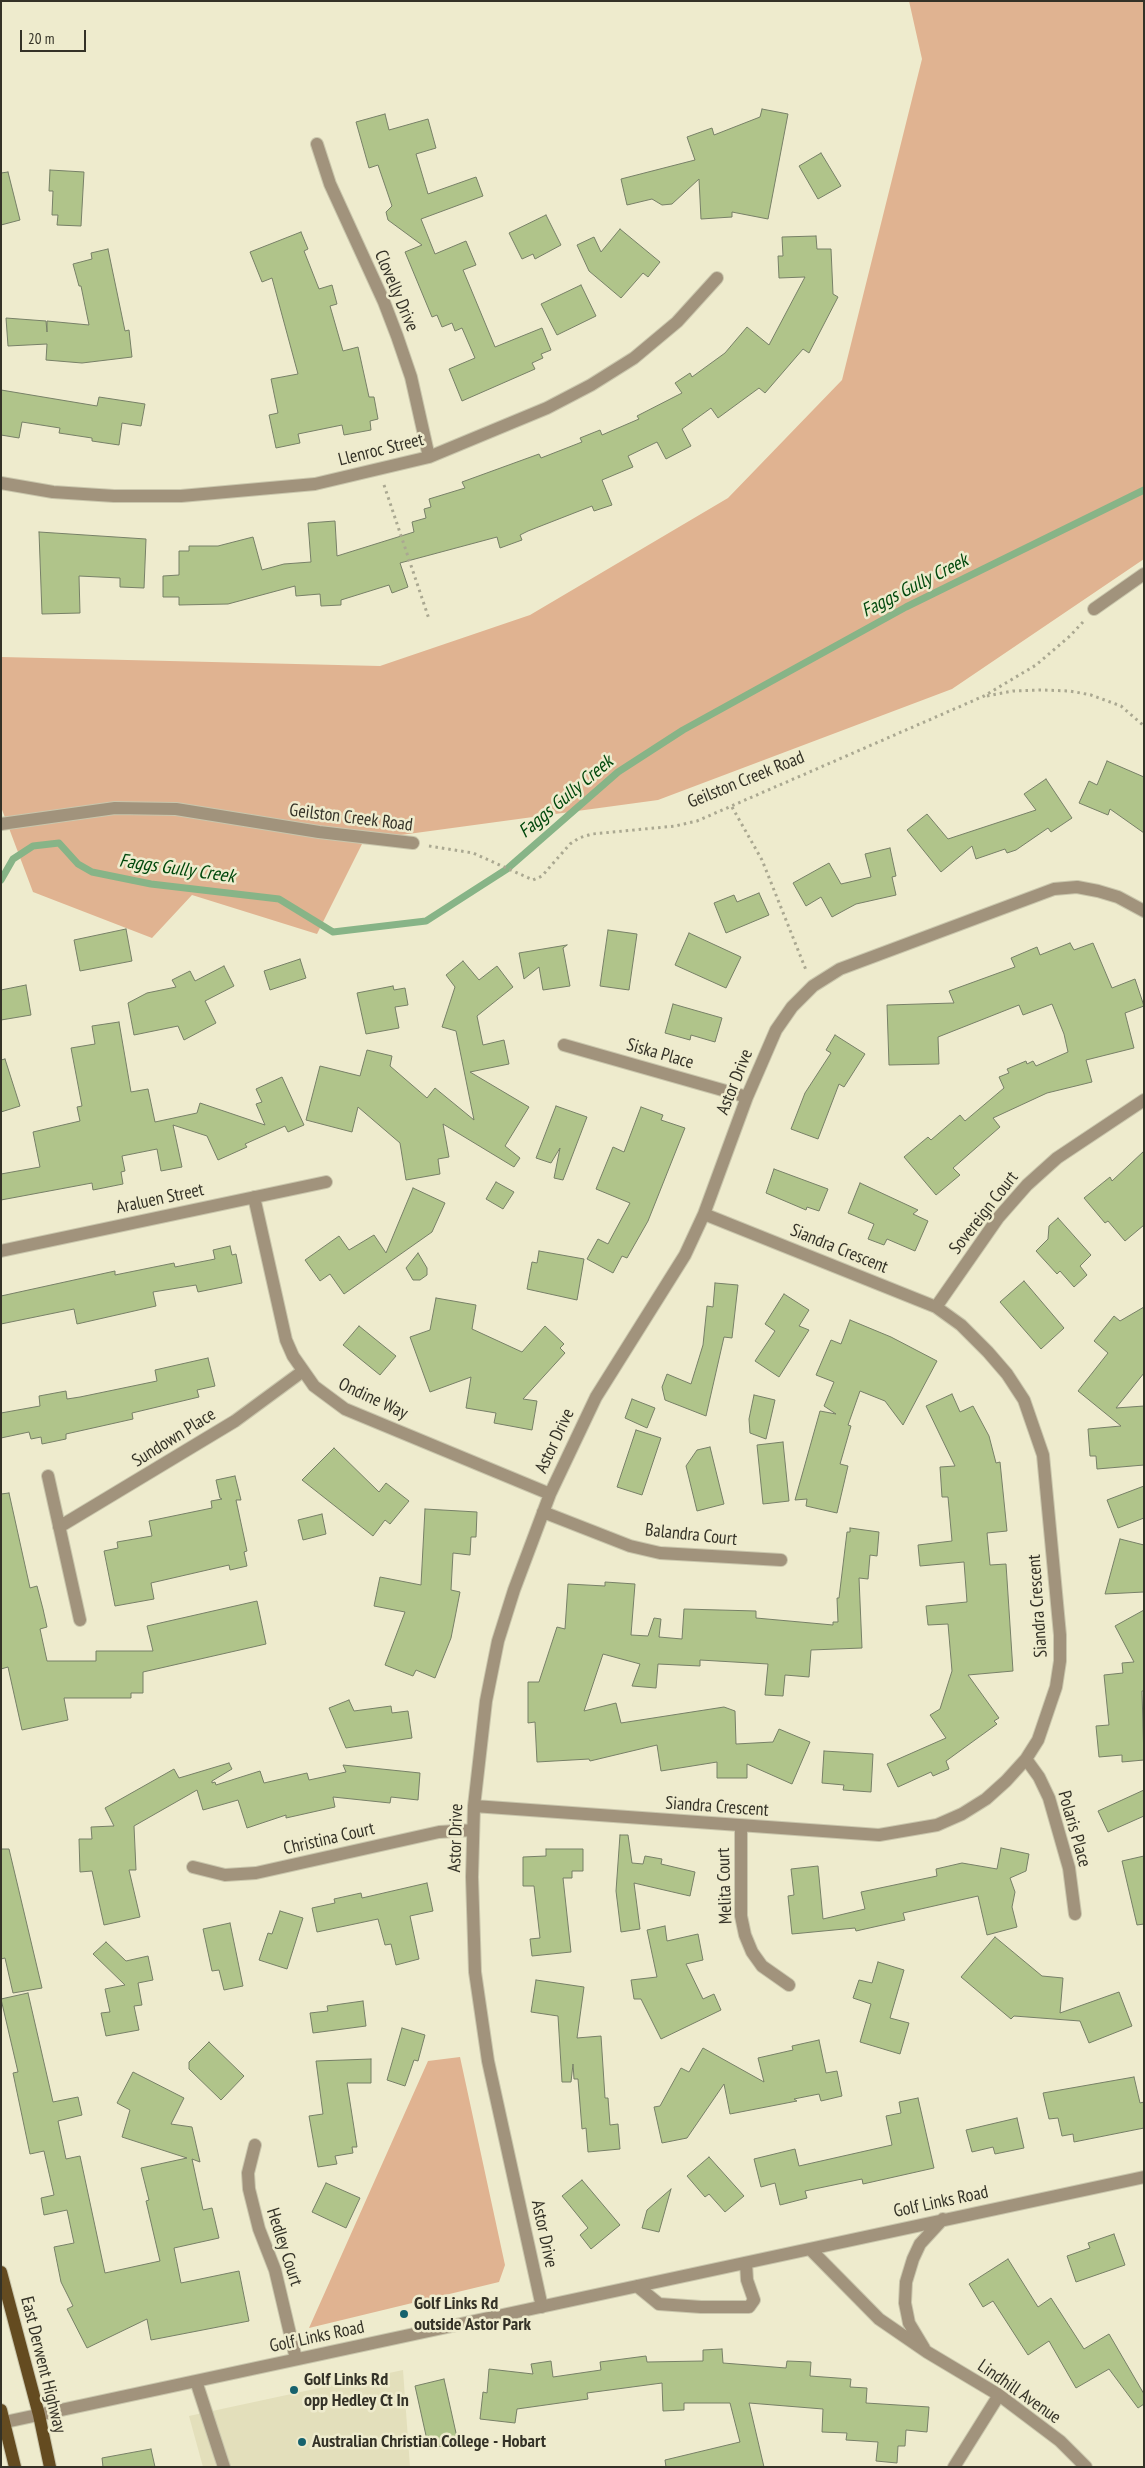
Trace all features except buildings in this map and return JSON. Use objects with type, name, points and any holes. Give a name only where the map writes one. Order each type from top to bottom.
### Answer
[{"type":"main road","name":"East Derwent Highway","points":[[1,2272],[39,2415],[50,2467]]},
{"type":"main road","points":[[2,2418],[14,2467]]},
{"type":"street","name":"Clovelly Drive","points":[[317,144],[330,184],[384,302],[397,336],[411,377],[429,457]]},
{"type":"street","name":"Llenroc Street","points":[[1,483],[53,492],[114,496],[181,496],[315,484],[429,457],[539,412],[591,385],[641,352],[676,322],[716,278]]},
{"type":"street","points":[[1094,609],[1144,574]]},
{"type":"street","name":"Geilston Creek Road","points":[[1,824],[115,808],[176,810],[319,832],[413,843]]},
{"type":"street","name":"Astor Drive","points":[[542,2307],[488,2061],[475,1972],[472,1921],[472,1830],[484,1710],[498,1641],[514,1590],[550,1494],[596,1398],[686,1255],[704,1214],[747,1097],[776,1030],[792,1007],[813,986],[840,969],[1054,890],[1077,887],[1098,891],[1118,897],[1144,912]]},
{"type":"street","name":"Siska Place","points":[[564,1045],[747,1097]]},
{"type":"street","name":"Sovereign Court","points":[[936,1307],[998,1218],[1027,1185],[1057,1158],[1144,1100]]},
{"type":"street","name":"Araluen Street","points":[[1,1251],[326,1182]]},
{"type":"street","name":"Ondine Way","points":[[254,1197],[284,1331],[293,1356],[314,1386],[326,1397],[345,1409],[550,1494]]},
{"type":"street","name":"Siandra Crescent","points":[[474,1806],[879,1835],[937,1825],[962,1814],[986,1799],[1026,1759],[1038,1740],[1056,1687],[1060,1661],[1060,1635],[1043,1455],[1024,1400],[1007,1374],[961,1325],[936,1307],[704,1214]]},
{"type":"street","name":"Sundown Place","points":[[59,1527],[235,1421],[303,1371]]},
{"type":"street","points":[[48,1476],[80,1620]]},
{"type":"street","name":"Balandra Court","points":[[543,1512],[630,1546],[660,1553],[781,1560]]},
{"type":"street","name":"Polaris Place","points":[[1026,1759],[1039,1777],[1049,1798],[1069,1868],[1075,1914]]},
{"type":"street","name":"Melita Court","points":[[741,1826],[741,1916],[745,1935],[752,1952],[762,1966],[789,1986]]},
{"type":"street","name":"Christina Court","points":[[193,1867],[226,1875],[256,1873],[439,1832],[472,1830]]},
{"type":"street","name":"Hedley Court","points":[[255,2146],[248,2173],[249,2189],[260,2229],[275,2270],[296,2360]]},
{"type":"street","name":"Golf Links Road","points":[[2,2418],[39,2415],[1144,2176]]},
{"type":"street","name":"Lindhill Avenue","points":[[927,2352],[909,2323],[904,2303],[906,2282],[913,2258],[920,2244],[943,2219]]},
{"type":"street","name":"Lindhill Avenue","points":[[810,2249],[879,2319],[927,2352],[998,2395],[1060,2441],[1086,2467]]},
{"type":"street","points":[[637,2286],[659,2304],[701,2307],[749,2307],[754,2300],[747,2280],[746,2262]]},
{"type":"street","points":[[196,2381],[224,2467]]},
{"type":"street","points":[[954,2467],[998,2395]]},
{"type":"path","points":[[379,470],[429,619]]},
{"type":"path","name":"Geilston Creek Road","points":[[413,843],[473,853],[533,880],[542,876],[570,844],[579,838],[592,834],[696,821],[984,696],[1036,665],[1070,636],[1094,609]]},
{"type":"path","points":[[984,696],[1013,691],[1070,691],[1106,699],[1121,706],[1144,726]]},
{"type":"path","points":[[732,807],[762,860],[813,986]]},
{"type":"shaded area","points":[[909,1],[1144,1],[1144,559],[952,689],[658,800],[364,840],[317,934],[192,895],[152,938],[33,892],[1,807],[1,657],[380,666],[530,615],[728,498],[842,380],[922,59]]},
{"type":"shaded area","points":[[460,2057],[505,2265],[499,2282],[309,2328],[428,2061]]},
{"type":"shaded area","name":"Australian Christian College - Hobart","points":[[403,2370],[410,2467],[203,2467],[189,2416]]},
{"type":"waterway","name":"Faggs Gully Creek","points":[[1,880],[13,859],[33,846],[59,843],[78,864],[92,872],[151,884],[279,899],[333,932],[426,921],[507,869],[618,772],[683,730],[906,607],[1144,490]]},
{"type":"place","name":"Golf Links Rd outside Astor Park","points":[[404,2314]]},
{"type":"place","name":"Golf Links Rd opp Hedley Ct In","points":[[294,2390]]},
{"type":"place","name":"Australian Christian College - Hobart","points":[[302,2442]]}]
